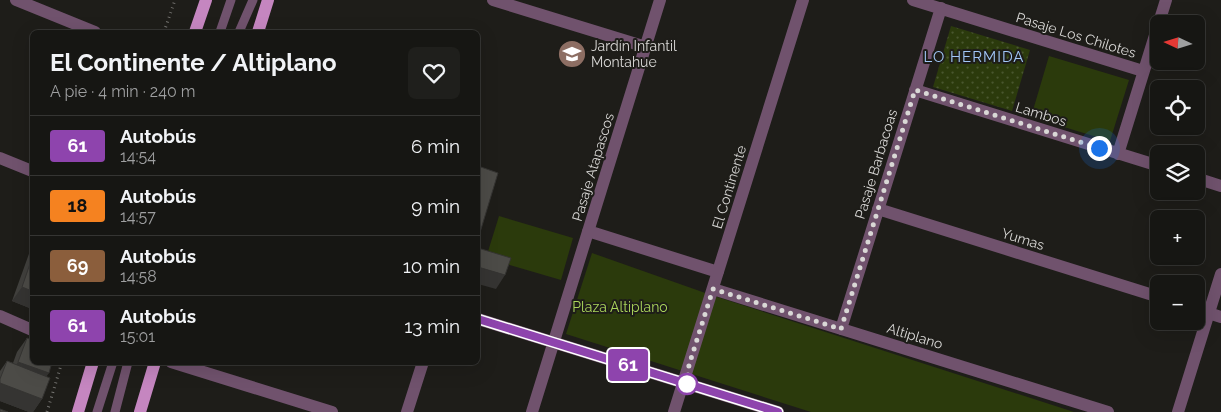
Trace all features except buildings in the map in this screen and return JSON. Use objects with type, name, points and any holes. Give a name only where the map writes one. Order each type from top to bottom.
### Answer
[{"type":"main road","points":[[196,30],[206,0]]},
{"type":"main road","points":[[259,30],[268,0]]},
{"type":"main road","points":[[78,412],[93,365]]},
{"type":"main road","points":[[140,412],[154,365]]},
{"type":"street","points":[[16,0],[90,30]]},
{"type":"street","points":[[493,0],[646,47]]},
{"type":"street","name":"Pasaje Atapascos","points":[[532,412],[660,0]]},
{"type":"street","name":"El Continente","points":[[674,412],[803,0]]},
{"type":"street","name":"Pasaje Los Chilotes","points":[[913,0],[1143,71]]},
{"type":"street","points":[[1118,154],[1166,0]]},
{"type":"street","name":"Pasaje Barbacoas","points":[[841,329],[941,8]]},
{"type":"street","name":"Lambos","points":[[915,90],[1150,163]]},
{"type":"street","points":[[0,158],[30,170]]},
{"type":"street","points":[[1205,181],[1221,186]]},
{"type":"street","name":"Yumas","points":[[878,209],[1150,294]]},
{"type":"street","points":[[588,231],[718,272]]},
{"type":"street","points":[[1178,412],[1221,274]]},
{"type":"street","name":"Altiplano","points":[[713,289],[1108,412]]},
{"type":"street","points":[[0,316],[30,329]]},
{"type":"street","points":[[480,320],[778,412]]},
{"type":"street","points":[[180,365],[332,412]]},
{"type":"street","points":[[408,412],[422,365]]},
{"type":"lane","points":[[221,30],[230,0]]},
{"type":"lane","points":[[240,30],[253,0]]},
{"type":"lane","points":[[97,412],[112,365]]},
{"type":"lane","points":[[116,412],[127,365]]},
{"type":"path","points":[[165,30],[174,0]]},
{"type":"path","points":[[47,412],[61,365]]},
{"type":"green space","points":[[951,26],[1030,50],[1012,111],[933,87]]},
{"type":"green space","points":[[1049,56],[1129,80],[1110,141],[1031,117]]},
{"type":"green space","points":[[499,216],[573,238],[561,280],[486,258]]},
{"type":"green space","name":"Plaza Altiplano","points":[[592,253],[711,295],[1074,412],[811,412],[566,334]]},
{"type":"bus line","name":"61","points":[[480,320],[778,412]]},
{"type":"place","name":"Jardín Infantil Montahue","points":[[572,54]]},
{"type":"district","name":"LO HERMIDA","points":[[974,57]]},
{"type":"route","points":[[687,384],[689,365],[713,289],[841,329],[915,90],[1099,148]]}]
